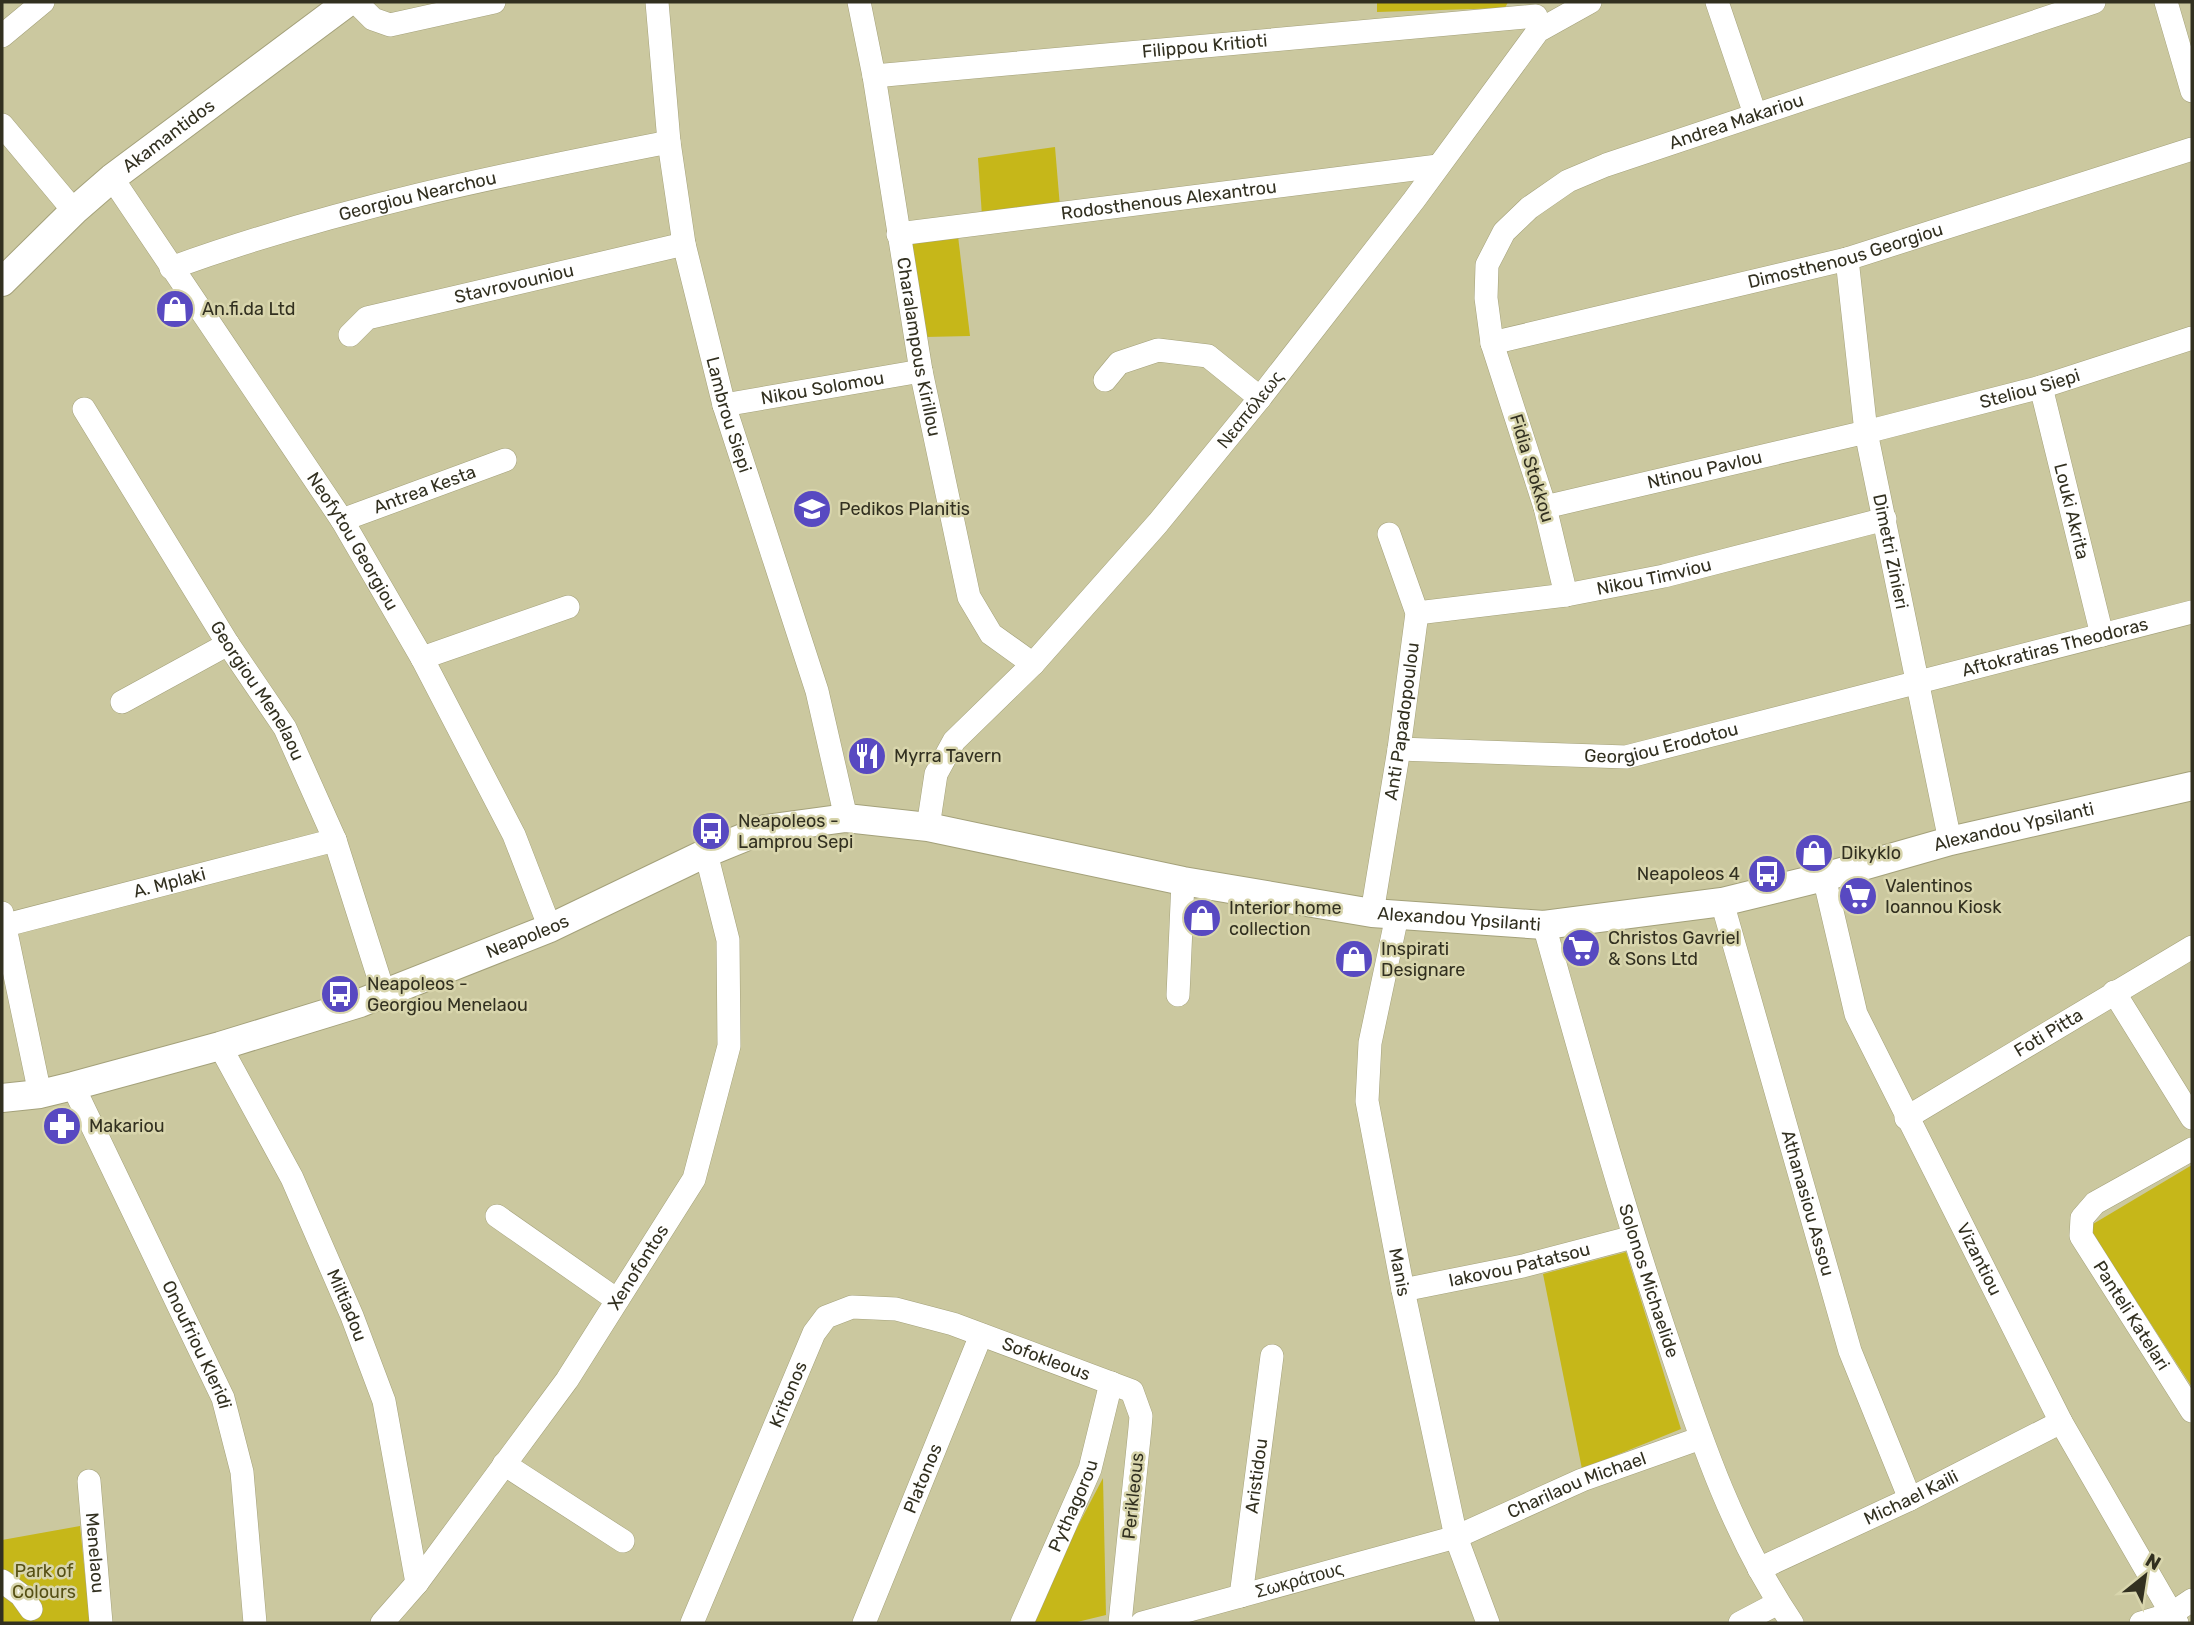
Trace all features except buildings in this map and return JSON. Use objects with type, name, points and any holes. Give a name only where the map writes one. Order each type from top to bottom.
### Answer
[{"type":"main road","name":"Akamantidos","points":[[2,282],[74,211],[112,178],[348,2]]},
{"type":"main road","name":"Alexandou Ypsilanti","points":[[928,827],[1183,881],[1385,914],[1544,925],[1723,902],[1825,877],[1951,841],[2192,786]]},
{"type":"main road","name":"Neapoleos","points":[[2,1098],[40,1094],[74,1086],[220,1046],[384,994],[551,928],[706,853],[765,829],[846,817],[928,827]]},
{"type":"street","points":[[2,36],[43,2]]},
{"type":"street","points":[[356,2],[373,19],[390,25],[494,2]]},
{"type":"street","name":"Lambrou Siepi","points":[[657,2],[669,142],[684,244],[724,405],[817,691],[846,817]]},
{"type":"street","name":"Charalampous Kirillou","points":[[859,2],[874,76],[921,372],[969,597],[991,634],[1033,664]]},
{"type":"street","name":"Νεαπόλεως","points":[[928,827],[936,774],[954,741],[1033,664],[1158,523],[1260,398],[1438,166],[1536,16],[1590,2]]},
{"type":"street","points":[[1717,2],[1755,114]]},
{"type":"street","name":"Andrea Makariou","points":[[1492,344],[1486,298],[1487,265],[1504,232],[1529,208],[1568,181],[1606,165],[1755,114],[2094,2]]},
{"type":"street","points":[[2166,2],[2192,91]]},
{"type":"street","name":"Filippou Kritioti","points":[[874,76],[1536,16]]},
{"type":"street","points":[[2,125],[74,211]]},
{"type":"street","name":"Georgiou Nearchou","points":[[171,268],[247,241],[325,218],[495,176],[669,142]]},
{"type":"street","name":"Dimosthenous Georgiou","points":[[1492,344],[1847,259],[2192,149]]},
{"type":"street","name":"Rodosthenous Alexantrou","points":[[898,234],[1438,166]]},
{"type":"street","name":"Neofytou Georgiou","points":[[112,178],[342,520],[422,657],[514,835],[551,928]]},
{"type":"street","name":"Stavrovouniou","points":[[350,335],[367,318],[684,244]]},
{"type":"street","name":"Dimetri Zinieri","points":[[1847,259],[1866,432],[1951,841]]},
{"type":"street","name":"Steliou Siepi","points":[[1866,432],[2041,387],[2192,338]]},
{"type":"street","name":"Fidia Stokkou","points":[[1492,344],[1545,507],[1566,595]]},
{"type":"street","points":[[1105,380],[1119,363],[1158,350],[1208,356],[1260,398]]},
{"type":"street","name":"Nikou Solomou","points":[[724,405],[921,372]]},
{"type":"street","name":"Louki Akrita","points":[[2041,387],[2102,635]]},
{"type":"street","name":"Georgiou Menelaou","points":[[84,409],[228,644],[285,728],[335,840],[384,994]]},
{"type":"street","name":"Ntinou Pavlou","points":[[1545,507],[1866,432]]},
{"type":"street","name":"Antrea Kesta","points":[[342,520],[505,460]]},
{"type":"street","name":"Nikou Timviou","points":[[1417,613],[1566,595],[1664,576],[1885,519]]},
{"type":"street","name":"Anti Papadopoulou","points":[[1385,914],[1399,749],[1417,613],[1388,534]]},
{"type":"street","points":[[422,657],[568,607]]},
{"type":"street","name":"Aftokratiras Theodoras","points":[[1919,682],[2192,612]]},
{"type":"street","points":[[122,702],[228,644]]},
{"type":"street","name":"Georgiou Erodotou","points":[[1399,749],[1626,757],[1919,682]]},
{"type":"street","name":"A. Mplaki","points":[[3,921],[335,840]]},
{"type":"street","name":"Xenofontos","points":[[382,1623],[417,1583],[567,1380],[694,1179],[729,1046],[729,940],[706,853]]},
{"type":"street","name":"Vizantiou","points":[[1825,877],[1856,1014],[2061,1422],[2174,1619]]},
{"type":"street","points":[[1178,995],[1183,881]]},
{"type":"street","name":"Athanasiou Assou","points":[[1723,902],[1850,1352],[1910,1499]]},
{"type":"street","name":"Manis","points":[[1385,914],[1370,1043],[1367,1101],[1456,1537],[1488,1623]]},
{"type":"street","points":[[3,921],[40,1094]]},
{"type":"street","name":"Solonos Michaelide","points":[[1544,925],[1633,1237],[1700,1438],[1731,1513],[1759,1569],[1792,1623]]},
{"type":"street","name":"Foti Pitta","points":[[1906,1118],[2192,947]]},
{"type":"street","points":[[2114,992],[2192,1118]]},
{"type":"street","name":"Miltiadou","points":[[220,1046],[292,1178],[352,1316],[384,1401],[417,1583]]},
{"type":"street","name":"Onoufriou Kleridi","points":[[74,1086],[223,1398],[242,1472],[255,1623]]},
{"type":"street","name":"Panteli Katelari","points":[[2192,1149],[2095,1203],[2082,1218],[2081,1236],[2192,1411]]},
{"type":"street","points":[[496,1216],[617,1300]]},
{"type":"street","name":"Iakovou Patatsou","points":[[1404,1290],[1523,1266],[1633,1237]]},
{"type":"street","name":"Kritonos","points":[[692,1623],[814,1333],[827,1317],[852,1307],[896,1309],[953,1324],[981,1335]]},
{"type":"street","name":"Sofokleous","points":[[981,1335],[1111,1383]]},
{"type":"street","name":"Platonos","points":[[864,1623],[981,1335]]},
{"type":"street","name":"Aristidou","points":[[1241,1596],[1272,1356]]},
{"type":"street","name":"Pythagorou","points":[[1021,1623],[1090,1469],[1111,1383]]},
{"type":"street","name":"Perikleous","points":[[1111,1383],[1132,1391],[1141,1416],[1120,1623]]},
{"type":"street","name":"Michael Kaili","points":[[1759,1569],[1910,1499],[2061,1422]]},
{"type":"street","name":"Charilaou Michael","points":[[1456,1537],[1582,1480],[1700,1438]]},
{"type":"street","points":[[504,1464],[623,1541]]},
{"type":"street","name":"Menelaou","points":[[89,1481],[101,1623]]},
{"type":"street","name":"Σωκράτους","points":[[1142,1623],[1456,1537]]},
{"type":"street","points":[[2,1581],[21,1595],[31,1609]]},
{"type":"street","points":[[2141,1623],[2174,1619],[2192,1600]]},
{"type":"street","points":[[1740,1623],[1778,1603]]},
{"type":"green space","points":[[1377,2],[1508,2],[1505,8],[1377,12]]},
{"type":"green space","points":[[1055,147],[1060,207],[982,216],[978,158]]},
{"type":"green space","points":[[958,236],[970,336],[925,337],[911,243]]},
{"type":"green space","points":[[2192,1165],[2192,1387],[2088,1227]]},
{"type":"green space","points":[[1626,1252],[1681,1429],[1582,1469],[1543,1274]]},
{"type":"green space","points":[[1103,1478],[1106,1615],[1073,1623],[1027,1623]]},
{"type":"green space","name":"Park of Colours","points":[[80,1526],[90,1623],[2,1623],[2,1540]]},
{"type":"place","name":"An.fi.da Ltd","points":[[175,309]]},
{"type":"place","name":"Pedikos Planitis","points":[[812,509]]},
{"type":"place","name":"Myrra Tavern","points":[[867,756]]},
{"type":"place","name":"Neapoleos - Lamprou Sepi","points":[[711,831]]},
{"type":"place","name":"Dikyklo","points":[[1814,853]]},
{"type":"place","name":"Neapoleos 4","points":[[1767,874]]},
{"type":"place","name":"Valentinos Ioannou Kiosk","points":[[1858,896]]},
{"type":"place","name":"Interior home collection","points":[[1202,918]]},
{"type":"place","name":"Christos Gavriel & Sons Ltd","points":[[1581,948]]},
{"type":"place","name":"Inspirati Designare","points":[[1354,959]]},
{"type":"place","name":"Neapoleos - Georgiou Menelaou","points":[[340,994]]},
{"type":"place","name":"Makariou","points":[[62,1126]]}]
